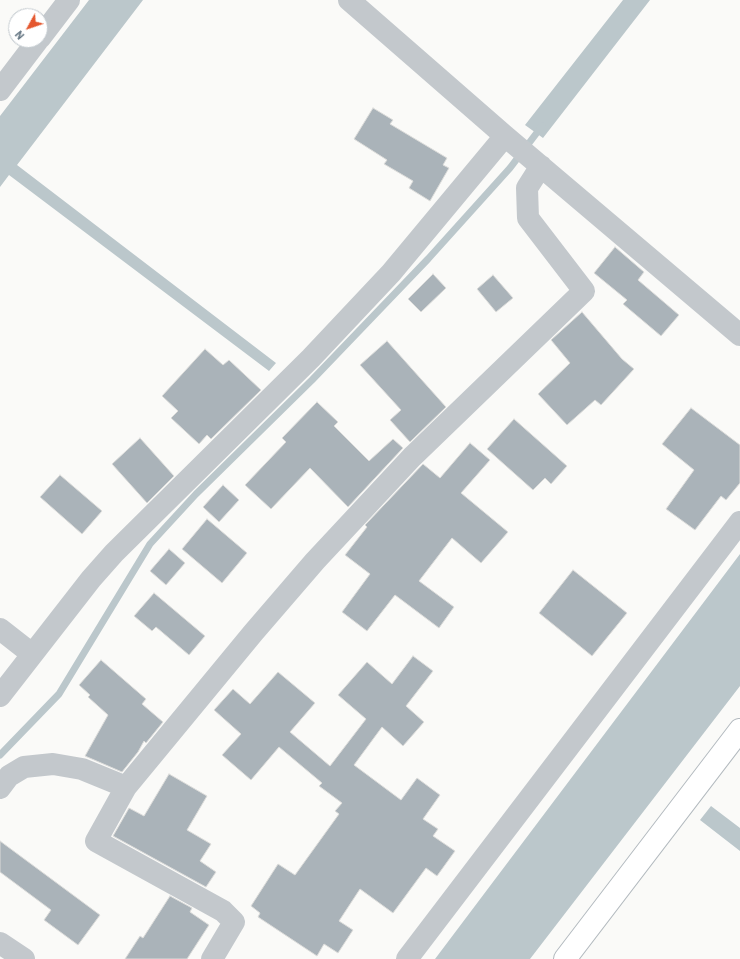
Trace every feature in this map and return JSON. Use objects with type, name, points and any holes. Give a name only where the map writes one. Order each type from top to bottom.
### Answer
[{"type":"street","points":[[48,27],[69,0]]},
{"type":"street","points":[[349,0],[523,151],[740,335]]},
{"type":"street","points":[[0,90],[32,48]]},
{"type":"street","points":[[0,696],[91,579],[114,553],[311,358],[391,273],[523,151]]},
{"type":"street","points":[[212,959],[228,917],[96,841],[126,787],[253,633],[363,509],[412,457],[584,291],[528,218],[527,188],[523,151]]},
{"type":"street","points":[[407,959],[740,522]]},
{"type":"street","points":[[0,629],[32,654]]},
{"type":"street","points":[[565,959],[740,730]]},
{"type":"street","points":[[0,788],[9,776],[24,767],[53,764],[82,769],[126,787]]},
{"type":"street","points":[[0,943],[24,959]]},
{"type":"shaded area","points":[[89,0],[143,0],[17,165],[276,363],[269,371],[9,175],[0,187],[0,116]]},
{"type":"shaded area","points":[[623,0],[650,0],[543,138],[525,125]]},
{"type":"shaded area","points":[[740,554],[740,686],[530,959],[435,959]]},
{"type":"shaded area","points":[[711,806],[740,828],[740,851],[700,820]]},
{"type":"building","points":[[373,108],[393,120],[390,124],[447,158],[443,165],[449,168],[430,201],[409,188],[413,181],[384,164],[387,160],[354,139]]},
{"type":"building","points":[[615,247],[644,272],[638,280],[679,315],[661,336],[623,304],[627,300],[594,273]]},
{"type":"building","points":[[433,274],[446,288],[421,312],[408,299]]},
{"type":"building","points":[[493,275],[513,298],[496,312],[477,289]]},
{"type":"building","points":[[582,312],[622,359],[634,369],[601,405],[595,400],[567,425],[538,394],[570,363],[551,340]]},
{"type":"building","points":[[387,341],[446,407],[410,442],[390,420],[401,410],[360,365]]},
{"type":"building","points":[[205,349],[223,365],[229,360],[261,390],[211,439],[207,435],[199,444],[171,418],[178,411],[162,396]]},
{"type":"building","points":[[317,402],[338,422],[334,426],[369,461],[393,439],[403,448],[348,507],[310,468],[271,509],[245,485],[286,442],[282,438]]},
{"type":"building","points":[[691,408],[740,445],[740,483],[726,500],[721,496],[695,530],[666,509],[694,470],[662,444]]},
{"type":"building","points":[[514,419],[567,466],[551,484],[545,478],[533,490],[487,449]]},
{"type":"building","points":[[140,438],[174,476],[147,503],[112,464]]},
{"type":"building","points":[[470,443],[490,460],[461,493],[508,532],[481,563],[452,538],[419,581],[454,607],[439,628],[395,595],[367,631],[342,612],[370,574],[345,555],[367,527],[365,525],[423,464],[440,478]]},
{"type":"building","points":[[60,475],[102,511],[82,534],[40,497]]},
{"type":"building","points":[[223,485],[239,500],[219,522],[203,507]]},
{"type":"building","points":[[207,519],[247,553],[222,583],[182,549]]},
{"type":"building","points":[[169,549],[185,563],[166,585],[150,571]]},
{"type":"building","points":[[573,570],[627,613],[592,656],[539,613]]},
{"type":"building","points":[[154,593],[205,636],[189,655],[156,627],[152,631],[134,616]]},
{"type":"building","points":[[413,656],[433,671],[406,706],[424,722],[403,746],[382,727],[354,765],[401,800],[417,778],[440,795],[423,819],[438,829],[433,836],[455,851],[437,876],[426,868],[393,913],[360,889],[339,921],[353,930],[338,953],[324,944],[317,956],[258,917],[260,913],[251,906],[278,864],[295,875],[339,814],[335,811],[342,803],[319,786],[322,783],[279,747],[251,780],[222,755],[241,734],[214,710],[233,689],[250,704],[278,672],[315,703],[290,732],[330,766],[366,719],[338,695],[367,662],[392,684]]},
{"type":"building","points":[[101,660],[146,699],[142,704],[163,722],[146,743],[144,741],[138,752],[122,772],[85,756],[108,715],[88,697],[90,695],[79,685]]},
{"type":"building","points":[[169,774],[207,796],[187,830],[211,844],[200,861],[216,872],[206,887],[113,836],[129,808],[144,816]]},
{"type":"building","points":[[0,841],[100,915],[78,945],[44,920],[51,910],[0,872]]},
{"type":"building","points":[[170,896],[192,908],[190,912],[209,925],[187,959],[125,959],[140,936],[143,938]]},
{"type":"waterway","points":[[0,755],[59,694],[150,544],[196,494],[312,380],[428,259],[510,168],[542,126]]}]
